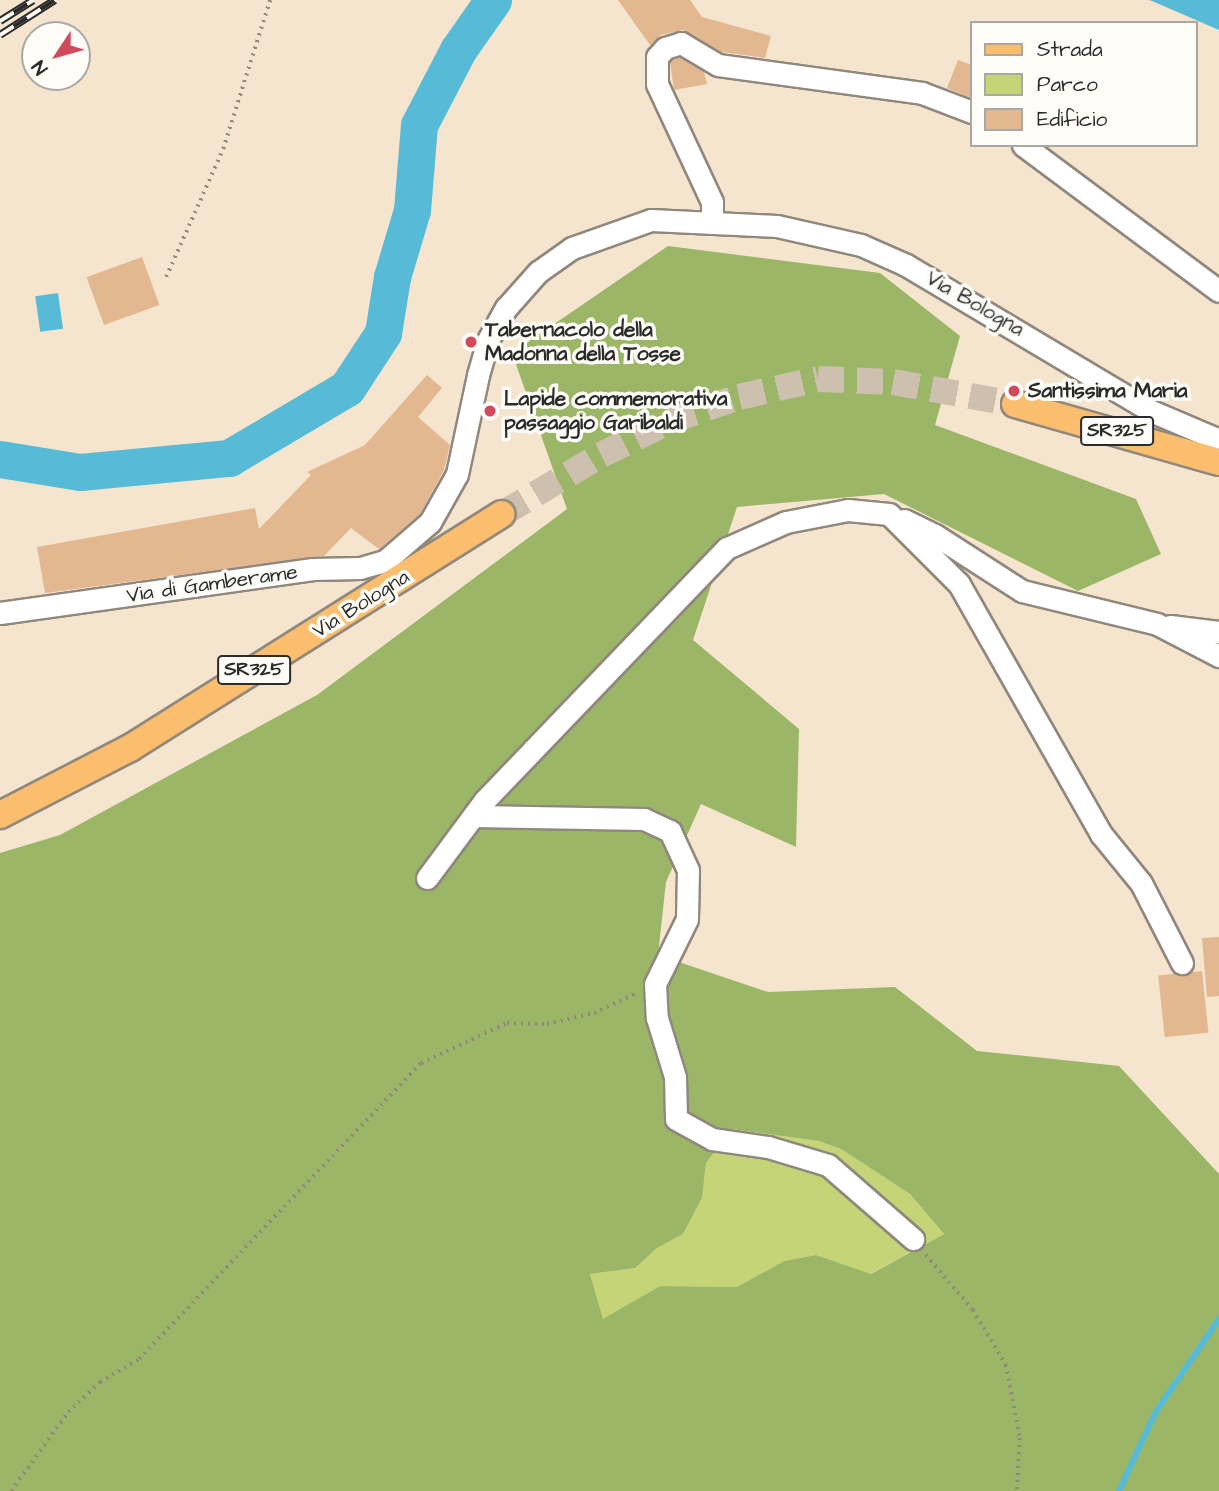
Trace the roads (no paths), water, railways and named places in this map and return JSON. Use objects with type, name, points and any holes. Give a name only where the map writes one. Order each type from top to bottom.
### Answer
[{"type":"main road","name":"SR325","points":[[1015,404],[1219,462]]},
{"type":"main road","name":"Via Bologna","points":[[0,815],[130,748],[502,514]]},
{"type":"street","points":[[712,223],[712,202],[660,95],[657,57],[665,48],[681,43],[718,65],[922,93],[970,111]]},
{"type":"street","points":[[1026,147],[1219,291]]},
{"type":"street","name":"Via Bologna","points":[[415,537],[442,506],[457,474],[488,340],[506,309],[538,272],[572,247],[610,231],[651,220],[777,226],[824,234],[872,250],[985,310],[1151,411],[1219,440]]},
{"type":"street","points":[[427,878],[473,816],[727,548],[786,522],[848,510],[889,514],[935,535],[1022,591],[1157,624],[1219,632]]},
{"type":"street","points":[[889,514],[959,584],[1101,834],[1141,883],[1182,963]]},
{"type":"street","name":"Via di Gamberame","points":[[0,613],[313,569],[360,568],[385,561],[415,537]]},
{"type":"street","points":[[1157,624],[1219,656]]},
{"type":"street","points":[[473,816],[644,819],[670,831],[688,870],[687,919],[655,984],[657,1018],[675,1077],[676,1119],[712,1139],[768,1147],[828,1165],[913,1239]]},
{"type":"water","points":[[1149,0],[1219,0],[1219,30],[1152,1]]},
{"type":"water","points":[[58,293],[63,329],[40,332],[35,296]]},
{"type":"waterway","points":[[0,459],[80,472],[229,458],[347,388],[383,333],[392,277],[412,210],[419,125],[458,50],[493,0]]},
{"type":"waterway","points":[[1119,1491],[1155,1413],[1219,1319]]},
{"type":"tunnel","points":[[502,514],[601,455],[670,421],[739,397],[818,379],[893,382],[1015,404]]},
{"type":"railway","points":[[0,21],[33,0]]},
{"type":"railway","points":[[0,35],[55,0]]},
{"type":"place","name":"Tabernacolo della Madonna della Tosse","points":[[471,342]]},
{"type":"place","name":"Santissima Maria","points":[[1014,391]]},
{"type":"place","name":"Lapide commemorativa passaggio Garibaldi","points":[[490,411]]}]
